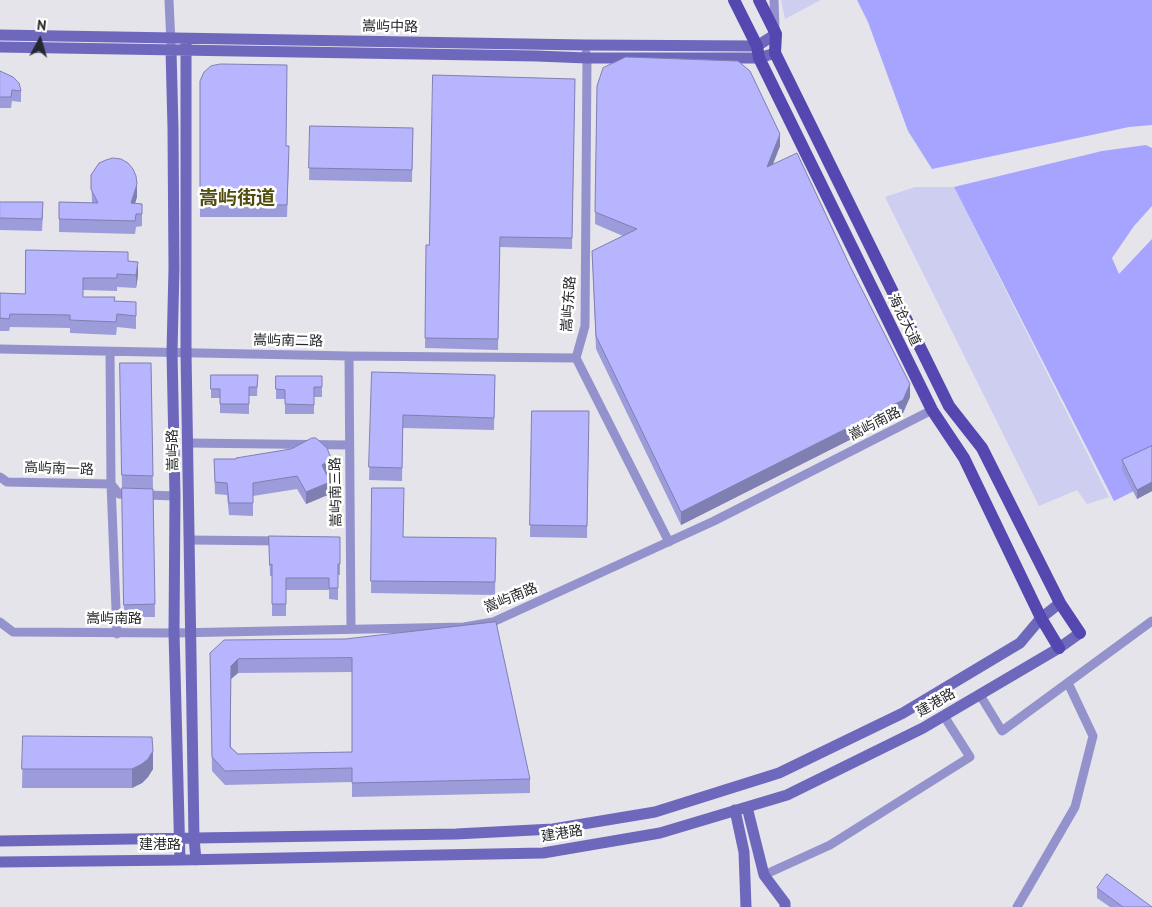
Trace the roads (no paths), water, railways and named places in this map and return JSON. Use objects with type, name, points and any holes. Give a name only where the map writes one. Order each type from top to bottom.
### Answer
[{"type":"main road","name":"海沧大道","points":[[734,0],[932,410],[964,458],[1042,618],[1060,648]]},
{"type":"main road","name":"海沧大道","points":[[759,0],[776,34],[775,53],[949,406],[982,448],[1060,603],[1080,633]]},
{"type":"street","points":[[169,0],[171,44]]},
{"type":"street","points":[[758,52],[776,34],[774,0]]},
{"type":"street","name":"嵩屿中路","points":[[0,35],[171,44]]},
{"type":"street","name":"嵩屿中路","points":[[0,47],[171,44],[584,45],[775,53]]},
{"type":"street","name":"嵩屿路","points":[[171,44],[174,268],[172,352],[175,496],[174,633],[181,838],[180,860]]},
{"type":"street","name":"嵩屿中路","points":[[187,44],[587,58],[758,52]]},
{"type":"street","name":"嵩屿路","points":[[187,44],[186,352],[194,838],[196,860]]},
{"type":"street","name":"嵩屿东路","points":[[576,358],[585,326],[587,58],[584,45]]},
{"type":"street","name":"嵩屿南二路","points":[[0,349],[349,356],[576,358]]},
{"type":"street","points":[[110,352],[111,484],[117,634]]},
{"type":"street","name":"嵩屿南三路","points":[[349,356],[346,542],[352,628]]},
{"type":"street","points":[[576,358],[669,542]]},
{"type":"street","name":"嵩屿南路","points":[[0,622],[13,632],[117,634],[464,627],[494,622],[714,521],[932,410]]},
{"type":"street","points":[[188,443],[349,445]]},
{"type":"street","name":"高屿南一路","points":[[0,477],[8,482],[111,484],[119,494],[175,496]]},
{"type":"street","points":[[190,540],[294,541]]},
{"type":"street","name":"建港路","points":[[0,841],[456,834],[553,830],[655,812],[779,773],[902,713],[1020,643],[1042,618],[1060,603]]},
{"type":"street","points":[[980,695],[1002,731],[1152,621]]},
{"type":"street","name":"建港路","points":[[0,862],[543,853],[660,833],[787,795],[923,728],[1060,648],[1080,633]]},
{"type":"street","points":[[1017,907],[1075,807],[1093,736],[1068,682]]},
{"type":"street","points":[[764,875],[830,845],[970,757],[944,716]]},
{"type":"street","points":[[747,807],[764,875],[785,903],[785,907]]},
{"type":"street","points":[[735,810],[744,852],[746,907]]},
{"type":"district","name":"嵩屿街道","points":[[237,199]]}]
